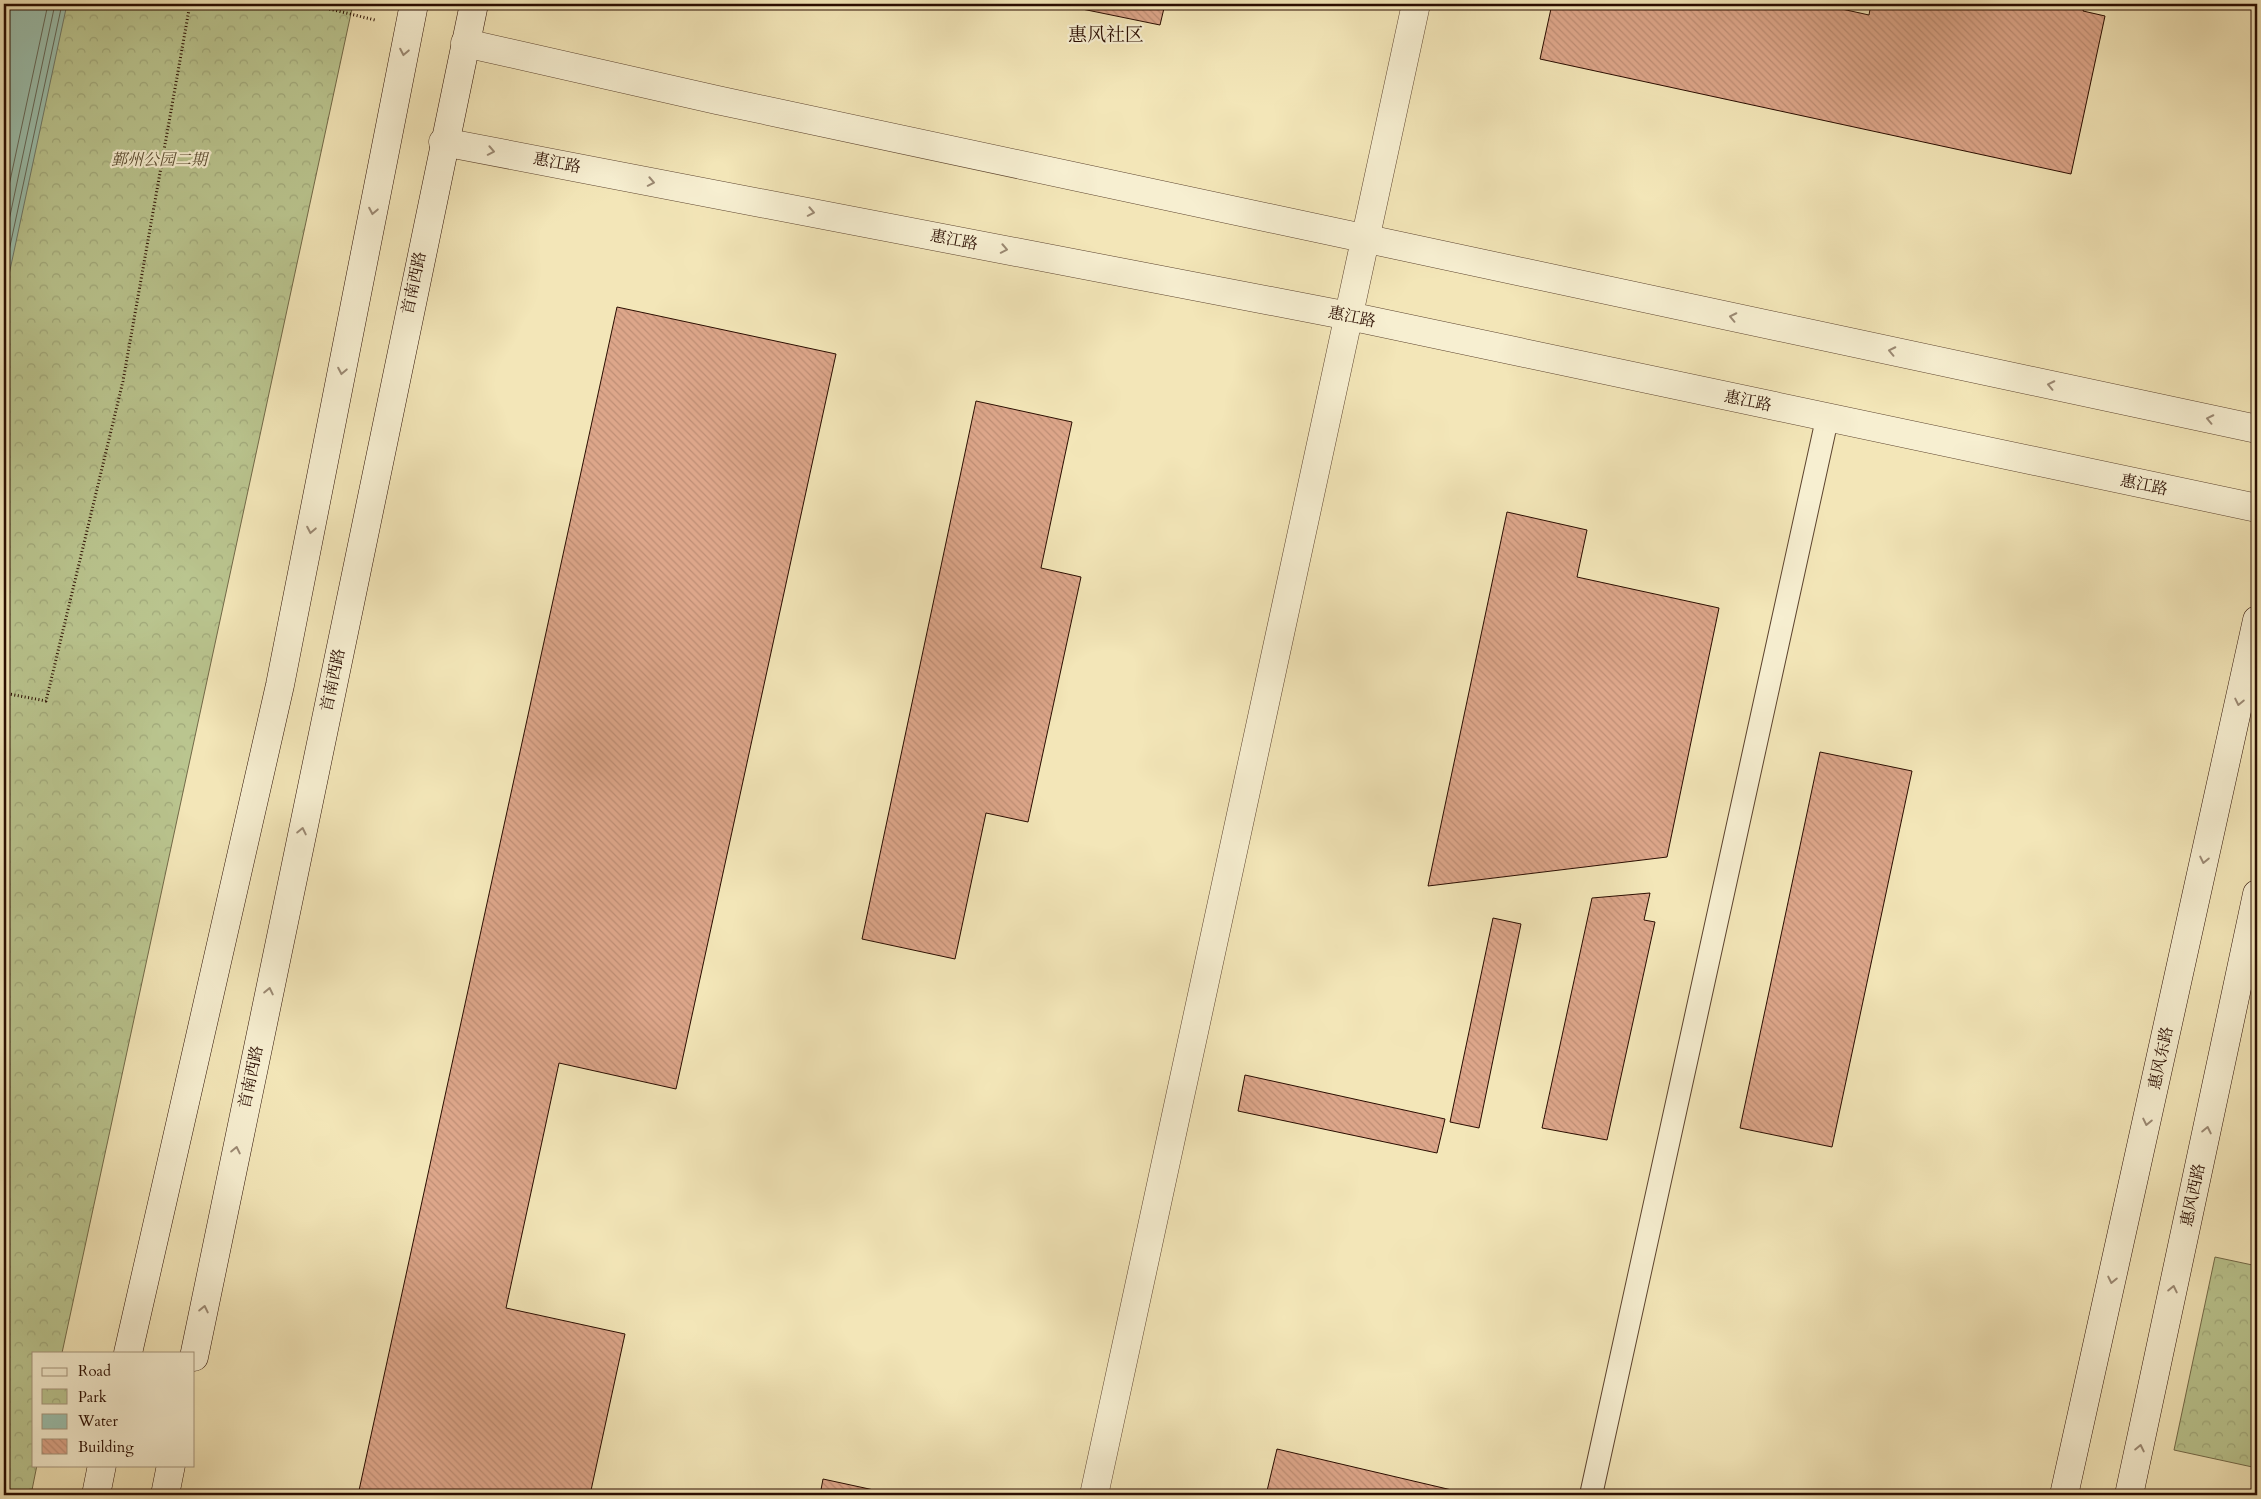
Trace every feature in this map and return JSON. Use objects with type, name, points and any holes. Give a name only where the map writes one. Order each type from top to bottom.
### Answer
[{"type":"street","points":[[128,1352],[280,685],[414,4]]},
{"type":"street","name":"首南西路","points":[[195,1352],[474,4]]},
{"type":"street","points":[[1094,1495],[1416,4]]},
{"type":"street","points":[[465,43],[717,100],[2257,429]]},
{"type":"street","name":"惠江路","points":[[444,142],[1349,316],[2257,508]]},
{"type":"street","name":"惠风东路","points":[[2064,1495],[2257,620]]},
{"type":"street","name":"惠风西路","points":[[2129,1495],[2257,894]]},
{"type":"street","points":[[96,1495],[102,1466]]},
{"type":"street","points":[[165,1495],[172,1466]]},
{"type":"lane","points":[[1591,1495],[1828,418]]},
{"type":"path","points":[[4,693],[46,700],[123,381],[190,4]]},
{"type":"green space","name":"鄞州公园二期","points":[[4,4],[353,4],[62,1352],[32,1352],[32,1466],[37,1466],[31,1495],[4,1495]]},
{"type":"green space","points":[[2215,1257],[2257,1266],[2257,1468],[2174,1450]]},
{"type":"water","points":[[4,4],[67,4],[4,298]]},
{"type":"building","points":[[1083,4],[1165,4],[1160,25],[1082,9]]},
{"type":"building","points":[[1552,4],[1819,4],[1869,15],[1871,4],[2085,4],[2083,11],[2105,16],[2071,174],[1540,59]]},
{"type":"building","points":[[617,307],[836,354],[676,1089],[559,1063],[506,1308],[625,1334],[590,1495],[358,1495]]},
{"type":"building","points":[[976,401],[1072,422],[1041,568],[1081,577],[1028,822],[986,813],[955,959],[862,939]]},
{"type":"building","points":[[1507,512],[1587,530],[1577,577],[1719,608],[1667,857],[1428,886]]},
{"type":"building","points":[[1820,752],[1912,771],[1832,1147],[1740,1128]]},
{"type":"building","points":[[1650,893],[1644,920],[1655,922],[1607,1140],[1542,1128],[1592,898]]},
{"type":"building","points":[[1493,918],[1521,924],[1479,1128],[1450,1122]]},
{"type":"building","points":[[1245,1075],[1445,1119],[1437,1153],[1238,1111]]},
{"type":"building","points":[[1277,1449],[1473,1495],[1266,1495]]},
{"type":"building","points":[[823,1479],[897,1495],[820,1495]]},
{"type":"district","name":"惠风社区","points":[[1106,35]]}]
